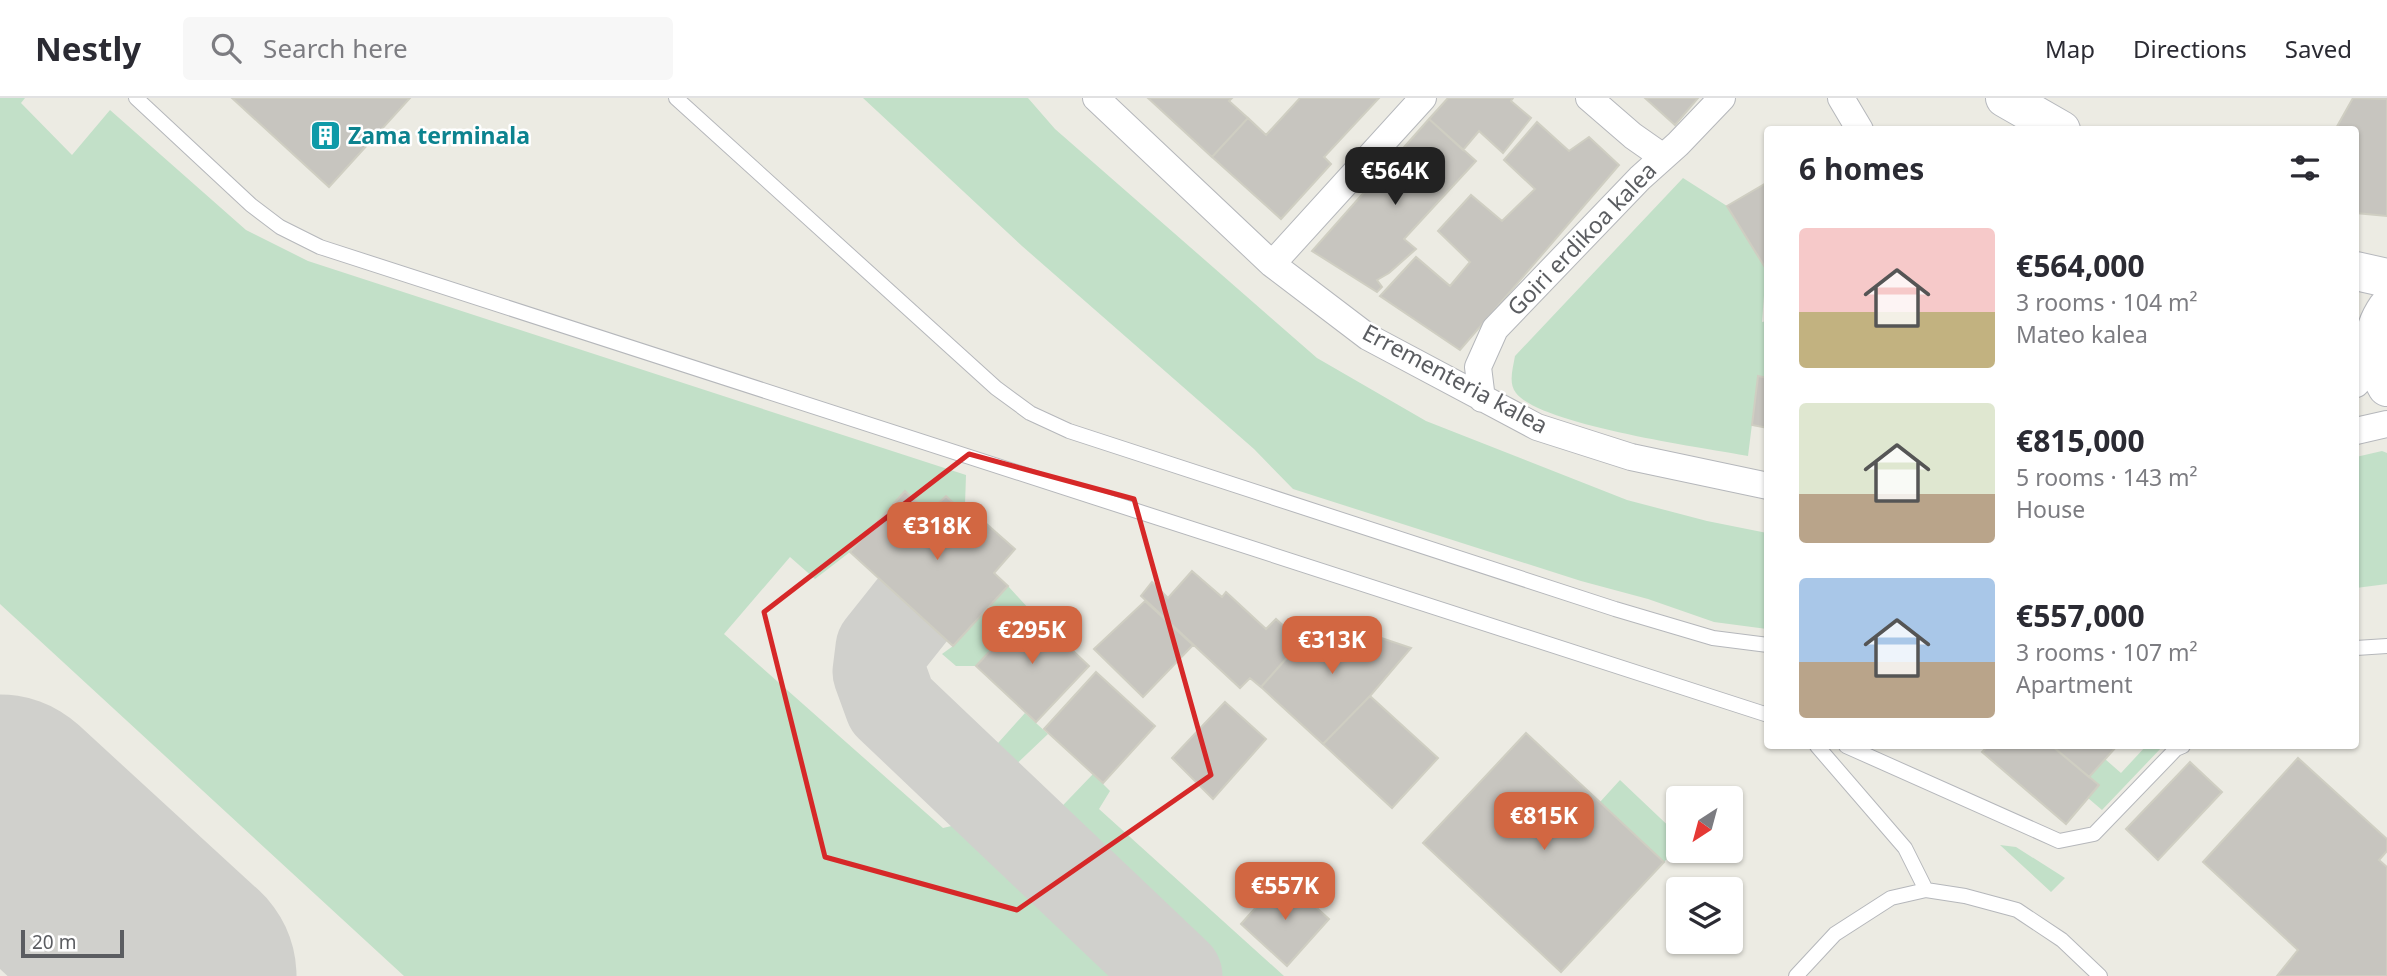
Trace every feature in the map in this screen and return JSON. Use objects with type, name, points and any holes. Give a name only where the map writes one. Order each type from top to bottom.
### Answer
[{"type":"street","points":[[1272,264],[1423,98]]},
{"type":"street","points":[[1589,98],[1662,157]]},
{"type":"street","name":"Goiri erdikoa kalea","points":[[1482,399],[1478,367],[1495,329],[1640,178],[1678,144],[1722,98]]},
{"type":"street","points":[[1842,98],[1858,126]]},
{"type":"street","points":[[2005,98],[2054,126]]},
{"type":"street","name":"Errementeria kalea","points":[[1104,101],[1272,264],[1368,337],[1537,427],[1631,457],[1764,485]]},
{"type":"street","points":[[1633,136],[1642,151],[1640,178]]},
{"type":"street","points":[[2359,272],[2387,278]]},
{"type":"street","points":[[2359,431],[2387,424]]},
{"type":"lane","points":[[136,98],[251,205],[280,227],[320,247],[1764,714]]},
{"type":"lane","points":[[676,98],[996,388],[1030,413],[1069,431],[1615,609],[1713,638],[1764,644]]},
{"type":"lane","points":[[2359,648],[2387,646]]},
{"type":"lane","points":[[1820,749],[1905,848],[1926,890]]},
{"type":"lane","points":[[1853,749],[2059,841],[2094,834],[2176,749]]},
{"type":"lane","points":[[1796,976],[1835,934],[1891,898],[1926,890],[1965,895],[2017,910],[2062,940],[2100,976]]},
{"type":"highlighted area","points":[[969,454],[1134,499],[1211,775],[1017,910],[825,857],[764,612]]},
{"type":"green space","points":[[0,98],[25,98],[21,103],[72,155],[110,110],[246,230],[308,261],[966,475],[965,505],[960,509],[946,496],[928,513],[850,552],[815,579],[790,557],[724,634],[943,828],[981,819],[1150,976],[404,976],[0,604]]},
{"type":"green space","points":[[863,98],[1028,98],[1055,129],[1317,358],[1426,421],[1627,500],[1764,532],[1764,629],[1714,622],[1293,489],[1254,449],[1022,246]]},
{"type":"green space","points":[[1683,178],[1727,206],[1764,266],[1764,377],[1758,376],[1748,456],[1624,434],[1588,425],[1531,405],[1516,393],[1512,385],[1515,356]]},
{"type":"green space","points":[[2382,451],[2387,453],[2387,584],[2359,588],[2359,456]]},
{"type":"green space","points":[[1008,586],[1029,609],[976,666],[956,666],[942,654],[953,646]]},
{"type":"green space","points":[[1025,713],[1048,734],[1007,773],[997,777],[981,762]]},
{"type":"green space","points":[[2143,749],[2160,749],[2102,810],[2088,798],[2089,777],[2105,759],[2121,773]]},
{"type":"green space","points":[[1093,774],[1110,791],[1099,809],[1284,976],[1203,976],[1044,825]]},
{"type":"green space","points":[[1620,780],[1666,824],[1666,860],[1664,862],[1600,802]]},
{"type":"green space","points":[[2000,845],[2016,847],[2065,878],[2051,892]]},
{"type":"building","name":"Zama terminala","points":[[232,98],[410,98],[329,187]]},
{"type":"building","points":[[1148,98],[1232,98],[1229,101],[1248,118],[1212,157]]},
{"type":"building","points":[[1300,98],[1379,98],[1324,157],[1331,164],[1281,219],[1212,157],[1248,118],[1266,135]]},
{"type":"building","points":[[1448,98],[1513,98],[1511,101],[1531,118],[1503,153],[1479,131],[1463,150],[1429,119]]},
{"type":"building","points":[[1645,98],[1698,98],[1675,125]]},
{"type":"building","points":[[2353,98],[2387,99],[2387,216],[2359,213],[2359,126],[2337,126]]},
{"type":"building","points":[[1429,119],[1476,161],[1404,239],[1416,249],[1377,280],[1382,287],[1377,292],[1312,251]]},
{"type":"building","points":[[1537,122],[1569,151],[1589,137],[1619,165],[1460,350],[1380,296],[1416,257],[1450,286],[1470,262],[1438,231],[1471,195],[1502,221],[1535,189],[1504,160]]},
{"type":"building","points":[[1764,184],[1764,266],[1727,206]]},
{"type":"building","points":[[1758,376],[1764,377],[1764,427],[1752,425]]},
{"type":"building","points":[[905,491],[928,513],[946,496],[960,509],[965,505],[1015,549],[994,573],[1008,586],[953,646],[850,552]]},
{"type":"building","points":[[1192,571],[1222,597],[1226,592],[1266,629],[1276,619],[1301,642],[1261,687],[1250,678],[1240,688],[1141,596],[1152,582],[1168,598]]},
{"type":"building","points":[[1145,601],[1193,645],[1143,697],[1094,649]]},
{"type":"building","points":[[1029,609],[1089,666],[1036,722],[976,666]]},
{"type":"building","points":[[1322,618],[1411,648],[1370,696],[1323,744],[1261,687]]},
{"type":"building","points":[[1096,672],[1155,726],[1103,783],[1044,729]]},
{"type":"building","points":[[1370,696],[1438,758],[1392,808],[1323,744]]},
{"type":"building","points":[[1225,702],[1266,739],[1213,799],[1172,758]]},
{"type":"building","points":[[1526,733],[1664,862],[1561,972],[1423,843]]},
{"type":"building","points":[[1985,749],[2056,749],[2099,785],[2066,824],[1982,752]]},
{"type":"building","points":[[2056,749],[2114,749],[2089,777]]},
{"type":"building","points":[[2298,758],[2387,839],[2387,851],[2379,860],[2387,867],[2387,976],[2277,976],[2298,950],[2203,862]]},
{"type":"building","points":[[2190,762],[2222,792],[2158,860],[2126,829]]},
{"type":"building","points":[[1283,877],[1329,919],[1287,966],[1241,924]]},
{"type":"taxiway","points":[[913,609],[882,648],[879,672],[891,705],[1176,976]]},
{"type":"runway","points":[[0,811],[180,976]]},
{"type":"place","name":"Zama terminala","points":[[325,136]]}]
